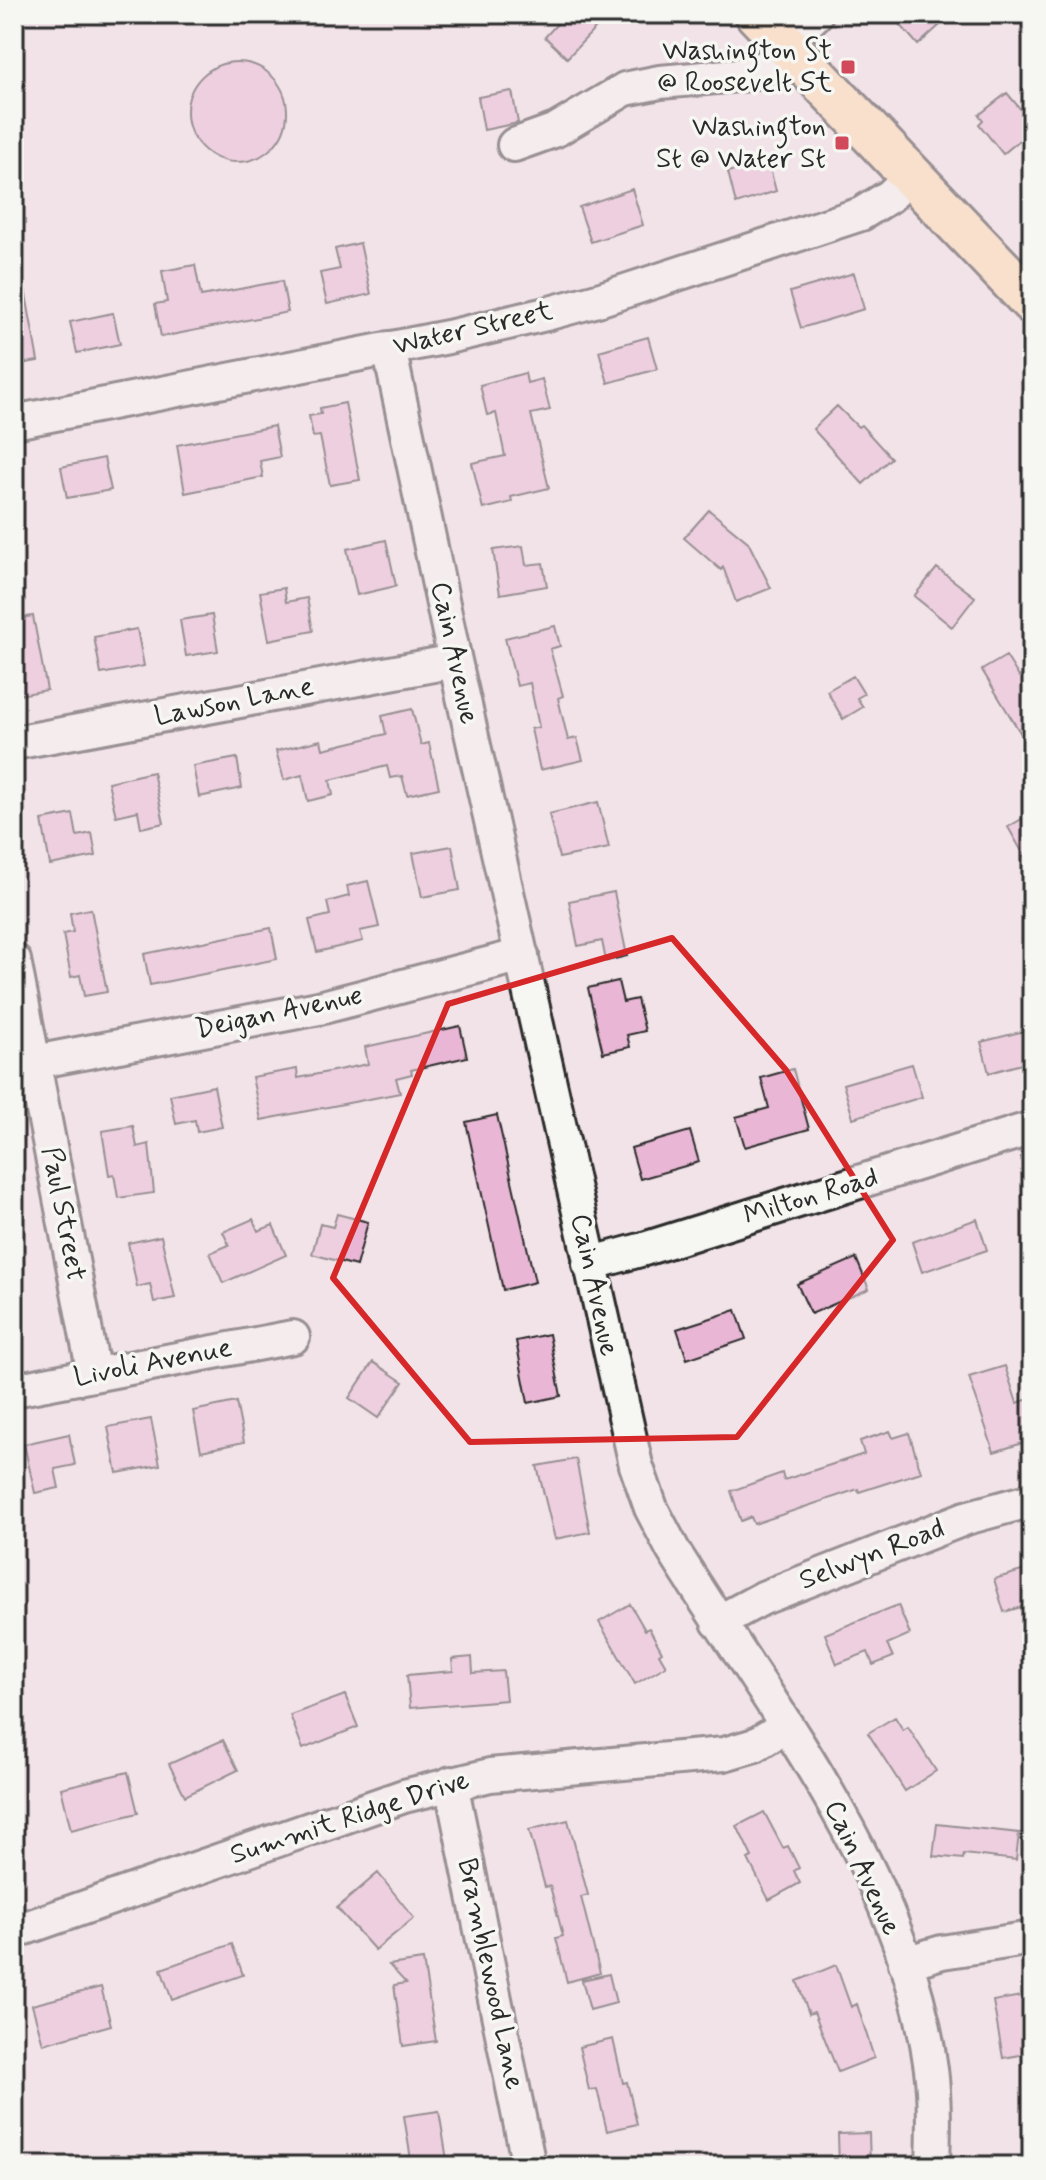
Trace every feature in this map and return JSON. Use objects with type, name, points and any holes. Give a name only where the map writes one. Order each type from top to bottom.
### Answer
[{"type":"main road","points":[[779,37],[1032,302]]},
{"type":"street","points":[[514,145],[556,130],[625,89],[660,82],[750,74],[779,37],[816,14]]},
{"type":"street","name":"Water Street","points":[[14,422],[389,348],[574,307],[832,224],[877,205],[911,176]]},
{"type":"street","name":"Cain Avenue","points":[[389,348],[589,1264],[623,1415],[643,1487],[662,1530],[858,1846],[905,1963],[924,2027],[934,2115],[933,2166]]},
{"type":"street","name":"Lawson Lane","points":[[14,743],[455,661]]},
{"type":"street","name":"Deigan Avenue","points":[[35,1062],[319,1008],[522,955]]},
{"type":"street","name":"Paul Street","points":[[14,960],[94,1374]]},
{"type":"street","name":"Milton Road","points":[[589,1264],[1032,1128]]},
{"type":"street","name":"Livoli Avenue","points":[[14,1390],[293,1337]]},
{"type":"street","name":"Selwyn Road","points":[[718,1622],[763,1598],[966,1518],[1032,1500]]},
{"type":"street","name":"Summit Ridge Drive","points":[[14,1932],[404,1796],[451,1783],[500,1774],[724,1754],[755,1745],[786,1726]]},
{"type":"street","name":"Bramblewood Lane","points":[[451,1783],[529,2166]]},
{"type":"street","points":[[905,1963],[942,1952],[1032,1938]]},
{"type":"highlighted area","points":[[672,938],[786,1070],[893,1240],[737,1437],[470,1442],[333,1278],[448,1004]]},
{"type":"building","points":[[566,14],[609,14],[567,58],[545,37]]},
{"type":"building","points":[[891,14],[952,14],[918,45]]},
{"type":"building","points":[[237,62],[256,66],[272,77],[283,93],[287,112],[283,131],[272,147],[256,158],[237,162],[218,158],[202,147],[191,131],[187,112],[191,93],[202,77],[218,66]]},
{"type":"building","points":[[512,91],[518,123],[484,130],[478,97]]},
{"type":"building","points":[[1007,93],[1032,123],[1032,130],[1003,154],[979,124],[983,120],[979,115]]},
{"type":"building","points":[[768,161],[776,191],[736,204],[728,172]]},
{"type":"building","points":[[632,189],[643,225],[591,242],[579,207]]},
{"type":"building","points":[[360,243],[371,294],[327,304],[320,273],[340,269],[335,249]]},
{"type":"building","points":[[195,265],[201,296],[282,281],[288,312],[161,337],[155,304],[167,302],[162,271]]},
{"type":"building","points":[[854,273],[864,309],[801,328],[790,292]]},
{"type":"building","points":[[25,289],[38,361],[14,365],[14,290]]},
{"type":"building","points":[[113,313],[120,344],[77,353],[70,322]]},
{"type":"building","points":[[648,337],[657,369],[608,383],[599,351]]},
{"type":"building","points":[[525,373],[527,383],[542,379],[550,410],[531,414],[549,488],[511,497],[512,502],[483,509],[472,463],[505,456],[496,413],[487,415],[480,385]]},
{"type":"building","points":[[345,403],[360,480],[330,485],[320,436],[313,437],[309,416],[321,414],[320,408]]},
{"type":"building","points":[[837,406],[858,427],[861,425],[891,458],[863,484],[813,429]]},
{"type":"building","points":[[274,426],[280,457],[260,461],[263,477],[185,493],[177,445]]},
{"type":"building","points":[[104,458],[111,490],[67,498],[61,467]]},
{"type":"building","points":[[709,510],[748,542],[771,588],[736,602],[723,567],[721,570],[684,538]]},
{"type":"building","points":[[386,540],[396,586],[357,595],[347,549]]},
{"type":"building","points":[[523,546],[526,565],[543,563],[547,586],[500,594],[493,550]]},
{"type":"building","points":[[937,568],[975,597],[952,627],[914,596]]},
{"type":"building","points":[[284,588],[286,602],[307,598],[313,631],[269,640],[260,592]]},
{"type":"building","points":[[212,615],[218,651],[186,656],[180,620]]},
{"type":"building","points":[[33,616],[47,690],[14,696],[14,619]]},
{"type":"building","points":[[555,626],[560,646],[550,649],[563,696],[558,698],[568,740],[577,738],[583,760],[540,770],[531,729],[539,727],[530,683],[517,686],[505,638]]},
{"type":"building","points":[[137,629],[144,666],[101,674],[94,637]]},
{"type":"building","points":[[1006,656],[1019,677],[1032,669],[1032,752],[982,670]]},
{"type":"building","points":[[853,676],[864,694],[857,698],[863,707],[843,719],[827,691]]},
{"type":"building","points":[[412,709],[421,745],[429,743],[439,788],[407,795],[402,776],[390,778],[387,766],[330,780],[333,795],[308,801],[302,775],[284,780],[276,751],[321,740],[323,749],[386,734],[382,716]]},
{"type":"building","points":[[237,758],[242,788],[199,797],[193,766]]},
{"type":"building","points":[[153,772],[164,823],[141,828],[138,811],[116,816],[108,782]]},
{"type":"building","points":[[598,802],[609,848],[559,858],[549,814]]},
{"type":"building","points":[[1032,813],[1032,869],[1008,827]]},
{"type":"building","points":[[73,814],[77,836],[92,833],[96,856],[50,865],[42,820]]},
{"type":"building","points":[[452,846],[460,890],[422,897],[413,853]]},
{"type":"building","points":[[368,881],[379,927],[360,931],[363,941],[317,952],[309,920],[330,915],[327,902],[349,896],[347,886]]},
{"type":"building","points":[[614,892],[627,956],[606,961],[602,941],[578,946],[569,901]]},
{"type":"building","points":[[91,909],[107,992],[84,996],[80,975],[71,977],[63,934],[73,932],[70,913]]},
{"type":"building","points":[[271,928],[277,959],[150,985],[144,954]]},
{"type":"building","points":[[618,981],[623,1002],[637,999],[645,1031],[627,1035],[630,1047],[603,1053],[588,988]]},
{"type":"building","points":[[460,1026],[467,1057],[411,1070],[412,1074],[396,1078],[400,1093],[261,1120],[252,1077],[297,1069],[298,1078],[368,1064],[365,1047]]},
{"type":"building","points":[[1032,1029],[1032,1061],[989,1073],[981,1042]]},
{"type":"building","points":[[912,1064],[922,1097],[853,1118],[843,1084]]},
{"type":"building","points":[[793,1069],[809,1129],[745,1147],[736,1117],[769,1108],[761,1078]]},
{"type":"building","points":[[214,1086],[222,1127],[197,1132],[195,1120],[176,1124],[170,1095]]},
{"type":"building","points":[[497,1115],[535,1282],[503,1290],[466,1122]]},
{"type":"building","points":[[133,1126],[137,1147],[149,1144],[154,1193],[118,1198],[114,1174],[109,1175],[102,1131]]},
{"type":"building","points":[[690,1131],[699,1162],[640,1179],[631,1148]]},
{"type":"building","points":[[337,1214],[368,1222],[356,1266],[312,1254],[320,1224],[333,1227]]},
{"type":"building","points":[[253,1219],[258,1231],[273,1225],[286,1255],[223,1283],[210,1253],[229,1245],[223,1232]]},
{"type":"building","points":[[977,1219],[987,1250],[922,1272],[912,1242]]},
{"type":"building","points":[[161,1236],[175,1298],[154,1302],[150,1284],[137,1287],[128,1243]]},
{"type":"building","points":[[856,1258],[869,1289],[811,1314],[797,1284]]},
{"type":"building","points":[[736,1310],[746,1339],[687,1359],[677,1329]]},
{"type":"building","points":[[549,1334],[561,1396],[528,1403],[516,1341]]},
{"type":"building","points":[[373,1362],[403,1382],[378,1418],[349,1398]]},
{"type":"building","points":[[1005,1366],[1017,1403],[1032,1398],[1032,1440],[994,1452],[969,1377]]},
{"type":"building","points":[[236,1402],[244,1442],[201,1451],[193,1411]]},
{"type":"building","points":[[151,1419],[160,1465],[117,1473],[108,1427]]},
{"type":"building","points":[[890,1431],[893,1438],[909,1433],[921,1472],[859,1492],[858,1489],[754,1524],[751,1517],[741,1521],[731,1491],[782,1473],[784,1480],[864,1454],[860,1441]]},
{"type":"building","points":[[69,1434],[75,1465],[55,1469],[59,1488],[35,1493],[24,1444]]},
{"type":"building","points":[[576,1459],[590,1532],[555,1539],[537,1466]]},
{"type":"building","points":[[1032,1568],[1032,1604],[1004,1612],[994,1579]]},
{"type":"building","points":[[630,1604],[645,1630],[649,1628],[666,1666],[635,1684],[599,1622]]},
{"type":"building","points":[[898,1605],[910,1634],[887,1644],[893,1657],[873,1665],[868,1652],[837,1664],[825,1634]]},
{"type":"building","points":[[472,1657],[473,1673],[503,1671],[506,1700],[410,1708],[407,1675],[453,1671],[452,1659]]},
{"type":"building","points":[[345,1695],[358,1727],[303,1749],[290,1715]]},
{"type":"building","points":[[895,1717],[903,1730],[908,1727],[936,1771],[905,1791],[868,1733]]},
{"type":"building","points":[[223,1740],[238,1770],[185,1796],[169,1764]]},
{"type":"building","points":[[128,1772],[138,1813],[71,1830],[61,1788]]},
{"type":"building","points":[[764,1812],[783,1848],[788,1846],[799,1868],[794,1871],[800,1883],[769,1900],[748,1859],[752,1857],[737,1826]]},
{"type":"building","points":[[568,1820],[588,1895],[581,1897],[600,1973],[567,1982],[556,1938],[563,1936],[550,1886],[545,1887],[529,1830]]},
{"type":"building","points":[[937,1824],[1019,1833],[1016,1860],[964,1854],[963,1859],[933,1856]]},
{"type":"building","points":[[378,1873],[414,1918],[375,1950],[337,1908]]},
{"type":"building","points":[[232,1944],[243,1975],[172,2000],[161,1969]]},
{"type":"building","points":[[423,1960],[436,2041],[403,2046],[394,1985],[406,1983],[389,1965]]},
{"type":"building","points":[[836,1965],[851,2007],[857,2004],[874,2058],[838,2072],[814,2012],[809,2014],[797,1981]]},
{"type":"building","points":[[609,1974],[616,2003],[590,2010],[582,1980]]},
{"type":"building","points":[[101,1987],[111,2025],[43,2044],[32,2005]]},
{"type":"building","points":[[1032,1994],[1032,2053],[1003,2058],[993,2001]]},
{"type":"building","points":[[613,2039],[637,2124],[607,2131],[597,2089],[589,2090],[579,2047]]},
{"type":"building","points":[[439,2111],[448,2166],[412,2166],[404,2116]]},
{"type":"building","points":[[869,2133],[870,2166],[839,2166],[838,2134]]},
{"type":"place","name":"Washington St @ Roosevelt St","points":[[848,67]]},
{"type":"place","name":"Washington St @ Water St","points":[[842,143]]}]
